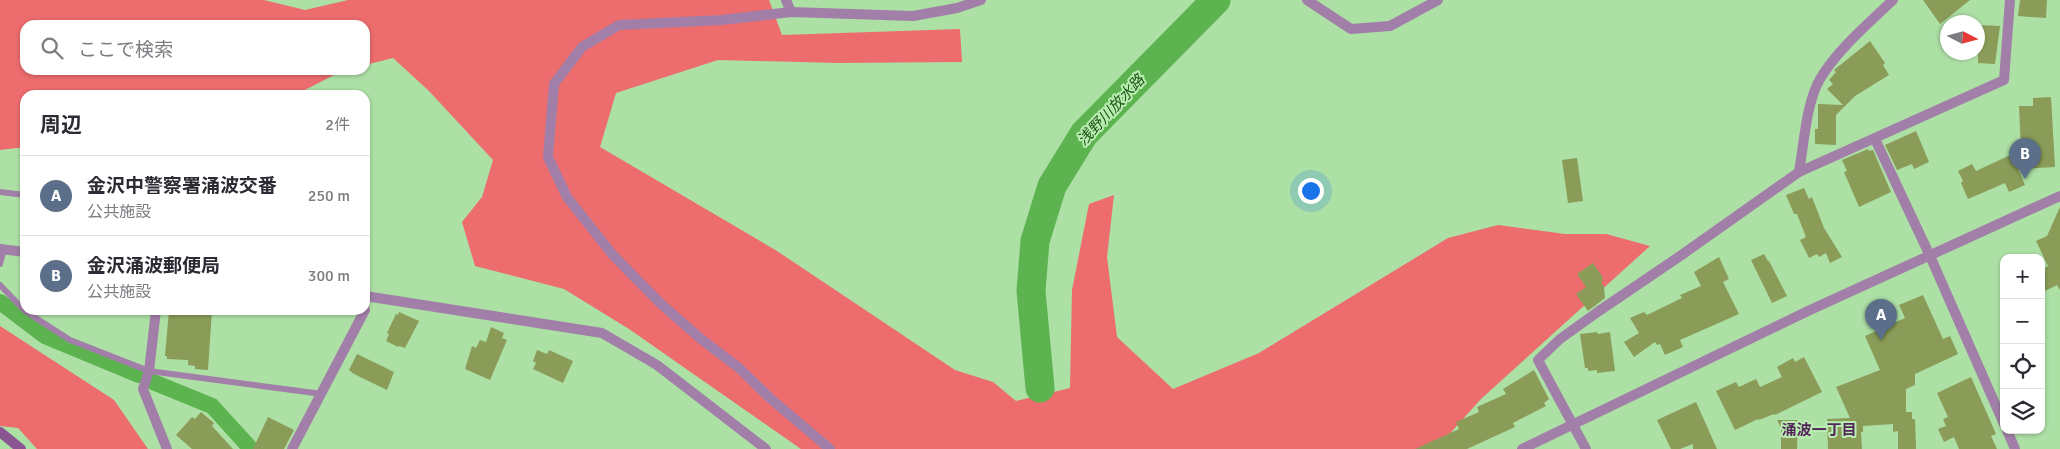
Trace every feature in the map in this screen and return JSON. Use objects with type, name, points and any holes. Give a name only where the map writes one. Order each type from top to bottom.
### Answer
[{"type":"main road","points":[[0,432],[21,449]]},
{"type":"street","points":[[786,0],[791,12]]},
{"type":"street","points":[[830,449],[771,399],[739,368],[701,339],[660,303],[612,254],[567,197],[548,156],[554,84],[582,47],[619,25],[722,20],[791,12],[913,16],[957,8],[981,0]]},
{"type":"street","points":[[1307,0],[1351,29],[1390,26],[1438,0]]},
{"type":"street","points":[[1799,172],[1811,103],[1819,80],[1834,60],[1893,0]]},
{"type":"street","points":[[1586,449],[1538,360],[1560,339],[1591,316],[1799,172],[2004,80],[2010,0]]},
{"type":"street","points":[[1875,139],[1930,256],[2000,415]]},
{"type":"street","points":[[1522,449],[1810,310],[2060,196]]},
{"type":"street","points":[[2,249],[20,251]]},
{"type":"street","points":[[370,296],[602,333],[657,365],[766,449]]},
{"type":"street","points":[[155,315],[149,371],[143,389],[167,449]]},
{"type":"street","points":[[292,449],[362,315]]},
{"type":"street","points":[[2009,434],[2015,449]]},
{"type":"lane","points":[[0,192],[20,194]]},
{"type":"lane","points":[[0,264],[2,249]]},
{"type":"lane","points":[[0,285],[20,306]]},
{"type":"lane","points":[[31,315],[70,340],[149,371],[322,394]]},
{"type":"shaded area","points":[[0,0],[264,0],[305,10],[348,0],[769,0],[782,35],[960,29],[962,62],[837,63],[718,60],[616,93],[600,147],[777,251],[955,370],[993,382],[1016,401],[1070,388],[1072,290],[1089,204],[1114,195],[1107,257],[1117,337],[1173,389],[1259,353],[1448,238],[1498,225],[1565,234],[1606,234],[1650,246],[1481,399],[1436,449],[801,449],[629,329],[564,289],[475,266],[462,222],[482,197],[493,160],[429,91],[393,58],[370,64],[370,20],[20,20],[20,75],[334,75],[305,90],[20,90],[20,148],[0,150]]},
{"type":"shaded area","points":[[0,326],[114,400],[148,449],[37,449],[18,428],[0,426]]},
{"type":"building","points":[[1923,0],[1970,0],[1951,15],[1940,15],[1940,24]]},
{"type":"building","points":[[2020,0],[2047,0],[2046,18],[2018,16]]},
{"type":"building","points":[[1985,25],[2000,26],[1995,64],[1978,63],[1978,60],[1985,60]]},
{"type":"building","points":[[1870,41],[1885,63],[1883,65],[1889,75],[1855,96],[1836,115],[1836,145],[1815,144],[1815,129],[1818,129],[1818,104],[1843,105],[1827,89],[1833,84],[1829,80],[1836,72],[1834,70]]},
{"type":"building","points":[[2051,97],[2055,167],[2018,169],[2025,185],[2009,192],[2005,183],[1968,199],[1958,171],[1972,164],[1976,171],[2021,150],[2019,106],[2033,106],[2033,98]]},
{"type":"building","points":[[1916,131],[1929,162],[1914,169],[1912,164],[1897,170],[1885,145]]},
{"type":"building","points":[[1868,149],[1869,151],[1873,150],[1891,192],[1859,207],[1844,172],[1847,171],[1842,160]]},
{"type":"building","points":[[1577,158],[1583,201],[1568,203],[1562,160]]},
{"type":"building","points":[[1804,188],[1809,199],[1812,197],[1824,228],[1842,257],[1830,263],[1826,253],[1819,257],[1817,254],[1809,258],[1800,240],[1806,237],[1797,214],[1794,214],[1786,195]]},
{"type":"building","points":[[2060,207],[2060,290],[2057,285],[2045,291],[2045,268],[2048,266],[2045,254],[2042,254],[2036,241],[2047,236]]},
{"type":"building","points":[[1764,254],[1787,296],[1772,303],[1751,260]]},
{"type":"building","points":[[1719,257],[1729,279],[1723,282],[1739,314],[1680,340],[1683,347],[1665,355],[1660,344],[1657,345],[1655,342],[1634,357],[1624,342],[1639,333],[1630,318],[1644,312],[1647,315],[1682,298],[1680,295],[1701,286],[1694,272]]},
{"type":"building","points":[[1593,263],[1602,276],[1603,281],[1601,282],[1604,287],[1605,298],[1588,311],[1576,294],[1586,287],[1577,274]]},
{"type":"building","points":[[1923,295],[1943,339],[1950,336],[1958,354],[1915,374],[1915,385],[1906,389],[1906,412],[1912,412],[1912,419],[1915,419],[1916,449],[1898,449],[1898,431],[1893,432],[1893,424],[1863,426],[1863,432],[1861,432],[1862,449],[1828,449],[1827,419],[1850,418],[1836,387],[1880,370],[1865,336],[1905,318],[1899,305]]},
{"type":"building","points":[[399,312],[419,321],[405,348],[386,341],[389,334],[387,333],[396,314],[398,315]]},
{"type":"building","points":[[169,315],[212,315],[208,370],[195,369],[195,366],[188,365],[188,360],[167,359],[167,356],[165,356]]},
{"type":"building","points":[[491,327],[504,333],[502,338],[507,340],[490,380],[465,369],[472,346],[476,348],[480,340],[486,342]]},
{"type":"building","points":[[1597,332],[1598,334],[1610,332],[1615,371],[1597,373],[1597,370],[1588,371],[1588,368],[1585,368],[1580,334]]},
{"type":"building","points":[[537,350],[547,354],[549,350],[573,361],[563,383],[533,369],[536,363],[533,361]]},
{"type":"building","points":[[357,354],[394,372],[387,390],[349,370]]},
{"type":"building","points":[[1804,357],[1822,392],[1775,415],[1758,419],[1735,430],[1716,391],[1736,382],[1739,387],[1756,379],[1760,387],[1782,377],[1777,367],[1793,358],[1795,362]]},
{"type":"building","points":[[1534,370],[1549,399],[1544,403],[1546,406],[1513,423],[1515,427],[1467,449],[1415,449],[1459,429],[1456,422],[1479,412],[1477,407],[1506,394],[1503,389]]},
{"type":"building","points":[[1971,377],[1996,434],[1991,436],[1997,449],[1959,449],[1954,437],[1944,442],[1938,429],[1946,426],[1943,419],[1948,417],[1937,393]]},
{"type":"building","points":[[1696,402],[1717,449],[1693,449],[1693,444],[1680,449],[1671,449],[1657,420]]},
{"type":"building","points":[[201,412],[214,423],[212,426],[233,449],[192,449],[176,435],[192,417],[195,419]]},
{"type":"building","points":[[268,417],[294,430],[284,449],[253,449]]},
{"type":"building","points":[[1777,420],[1798,420],[1797,449],[1781,449],[1781,428]]},
{"type":"waterway","name":"浅野川放水路","points":[[1040,388],[1031,291],[1035,241],[1052,186],[1084,134],[1216,0]]},
{"type":"waterway","points":[[0,302],[45,336],[139,375]]},
{"type":"waterway","points":[[153,382],[212,406],[251,449]]},
{"type":"place","name":"金沢涌波郵便局","points":[[2025,179]]},
{"type":"place","name":"金沢中警察署涌波交番","points":[[1881,340]]},
{"type":"district","name":"涌波一丁目","points":[[1819,430]]}]
